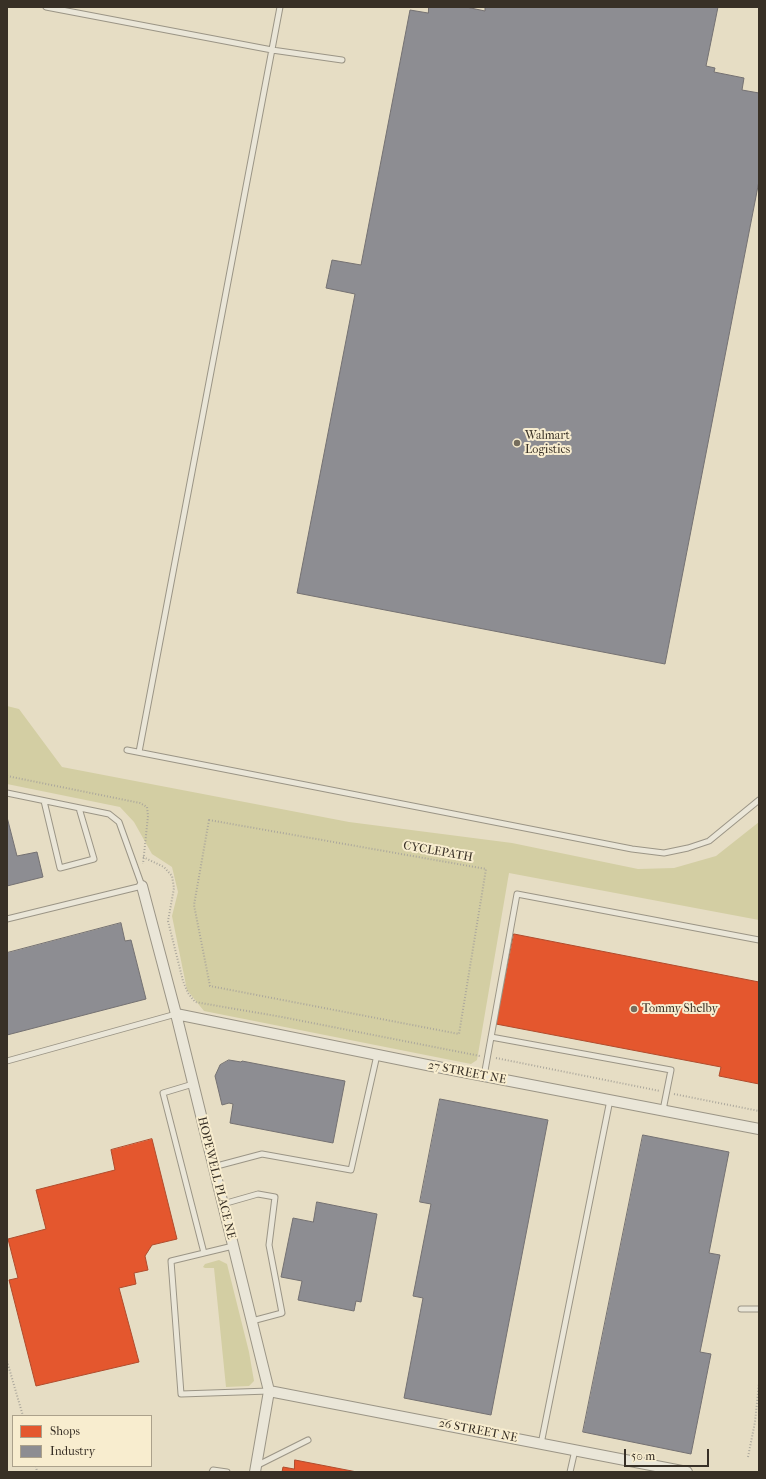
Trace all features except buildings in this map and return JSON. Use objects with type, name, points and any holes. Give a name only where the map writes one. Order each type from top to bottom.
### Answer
[{"type":"street","name":"HOPEWELL PLACE NE","points":[[142,886],[176,1014],[269,1391],[256,1469]]},
{"type":"street","name":"27 STREET NE","points":[[176,1014],[377,1055],[759,1129]]},
{"type":"street","name":"26 STREET NE","points":[[269,1391],[575,1450],[647,1468],[687,1472]]},
{"type":"lane","points":[[46,7],[272,50],[342,60]]},
{"type":"lane","points":[[139,752],[280,7]]},
{"type":"lane","points":[[127,750],[632,849],[664,853],[688,848],[709,841],[759,800]]},
{"type":"lane","points":[[7,793],[109,814],[118,822],[142,886],[7,919]]},
{"type":"lane","points":[[44,801],[60,868],[94,860],[79,808]]},
{"type":"lane","points":[[484,1076],[517,894],[759,940]]},
{"type":"lane","points":[[7,1061],[176,1014]]},
{"type":"lane","points":[[491,1037],[671,1070],[663,1110]]},
{"type":"lane","points":[[213,1167],[262,1154],[351,1170],[377,1055]]},
{"type":"lane","points":[[193,1084],[163,1093],[204,1253]]},
{"type":"lane","points":[[541,1444],[610,1100]]},
{"type":"lane","points":[[222,1204],[258,1194],[275,1198],[269,1245],[282,1313],[252,1321]]},
{"type":"lane","points":[[233,1246],[170,1261],[181,1394],[269,1391]]},
{"type":"lane","points":[[741,1309],[759,1309]]},
{"type":"lane","points":[[256,1469],[308,1440]]},
{"type":"lane","points":[[570,1472],[575,1450]]},
{"type":"lane","points":[[212,1472],[213,1470],[227,1472]]},
{"type":"path","name":"CYCLEPATH","points":[[209,820],[486,870],[459,1034],[210,986],[194,905],[209,820]]},
{"type":"path","points":[[143,857],[164,867],[172,876],[174,888],[168,920],[183,981],[188,994],[195,1002],[282,1017],[759,1111]]},
{"type":"path","points":[[7,1360],[23,1415]]},
{"type":"path","points":[[748,1457],[755,1422],[759,1383]]},
{"type":"shaded area","points":[[7,706],[19,709],[62,767],[349,822],[512,843],[638,869],[674,868],[716,856],[759,822],[759,920],[509,873],[477,1060],[471,1064],[204,1011],[187,990],[172,916],[178,892],[172,867],[152,854],[134,822],[120,807],[7,784]]},
{"type":"shaded area","points":[[219,1260],[227,1264],[249,1352],[254,1381],[249,1386],[226,1387],[214,1268],[203,1267],[205,1264]]},
{"type":"place","name":"Walmart Logistics","points":[[517,443]]},
{"type":"place","name":"Tommy Shelby","points":[[634,1009]]}]
